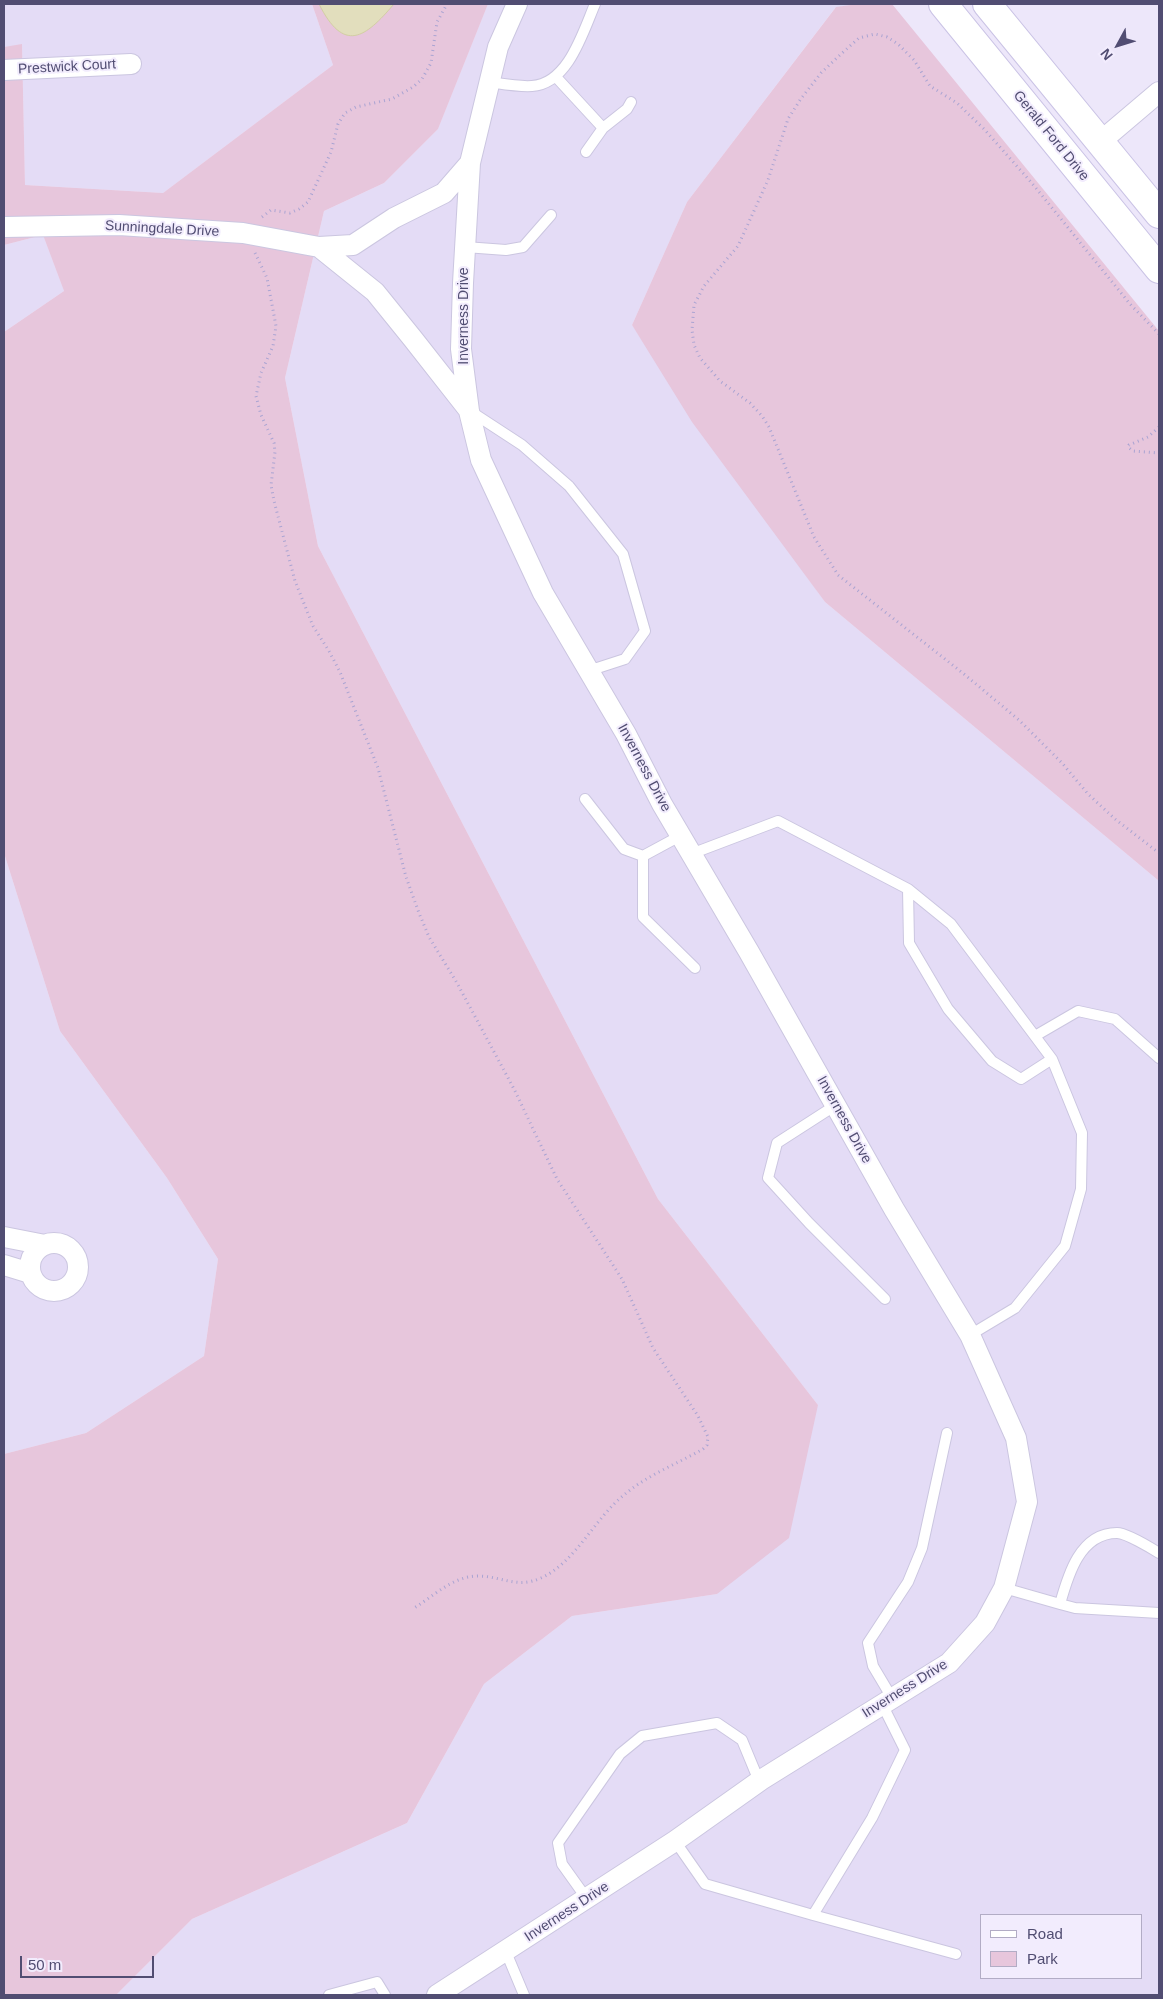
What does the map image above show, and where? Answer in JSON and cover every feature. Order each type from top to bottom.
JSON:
[{"type":"main road","name":"Gerald Ford Drive","points":[[943,4],[1159,269]]},
{"type":"main road","points":[[987,4],[1159,214]]},
{"type":"street","name":"Inverness Drive","points":[[437,1995],[675,1841],[759,1781],[949,1663],[985,1623],[1004,1588],[1027,1502],[1016,1438],[970,1335],[894,1209],[749,952],[680,836],[626,734],[543,593],[481,460],[469,411],[461,350],[470,163],[498,47],[517,4]]},
{"type":"street","name":"Prestwick Court","points":[[4,70],[131,64]]},
{"type":"street","points":[[1100,142],[1159,92]]},
{"type":"street","name":"Sunningdale Drive","points":[[4,227],[119,225],[243,233],[319,247],[353,244],[394,218],[444,192],[470,163]]},
{"type":"street","name":"Sunningdale Drive","points":[[319,247],[375,292],[469,411]]},
{"type":"street","points":[[4,1237],[45,1245],[55,1243],[66,1246],[73,1253],[78,1263],[77,1274],[72,1283],[64,1290],[54,1292],[43,1289],[35,1282],[30,1273],[30,1262],[36,1251],[45,1245]]},
{"type":"street","points":[[4,1265],[30,1273]]},
{"type":"lane","points":[[489,82],[532,86],[548,83],[556,77],[572,54],[596,4]]},
{"type":"lane","points":[[556,77],[602,128]]},
{"type":"lane","points":[[586,152],[602,128],[627,109],[631,102]]},
{"type":"lane","points":[[465,247],[506,250],[523,246],[551,215]]},
{"type":"lane","points":[[469,411],[522,445],[569,486],[623,554],[645,631],[625,659],[588,671]]},
{"type":"lane","points":[[585,799],[624,849],[644,856],[680,836]]},
{"type":"lane","points":[[691,854],[778,822],[908,889],[951,924],[1052,1059],[1082,1133],[1081,1189],[1065,1246],[1015,1308],[970,1335]]},
{"type":"lane","points":[[644,856],[643,916],[695,968]]},
{"type":"lane","points":[[908,889],[909,943],[948,1009],[992,1061],[1021,1079],[1052,1059]]},
{"type":"lane","points":[[1035,1036],[1078,1011],[1115,1019],[1159,1058]]},
{"type":"lane","points":[[836,1105],[777,1144],[768,1178],[809,1223],[885,1299]]},
{"type":"lane","points":[[812,1915],[872,1818],[905,1750],[873,1666],[868,1643],[908,1582],[922,1548],[947,1433]]},
{"type":"lane","points":[[1060,1604],[1065,1585],[1078,1556],[1094,1539],[1118,1533],[1159,1553]]},
{"type":"lane","points":[[1004,1588],[1075,1608],[1159,1613]]},
{"type":"lane","points":[[587,1899],[562,1864],[558,1843],[620,1754],[642,1736],[717,1723],[742,1740],[759,1781]]},
{"type":"lane","points":[[675,1841],[705,1884],[956,1954]]},
{"type":"lane","points":[[506,1952],[524,1995]]},
{"type":"lane","points":[[329,1995],[377,1982],[385,1995]]},
{"type":"path","points":[[414,1608],[460,1579],[478,1576],[518,1584],[540,1579],[566,1560],[624,1494],[703,1449],[707,1445],[708,1437],[687,1397],[653,1348],[622,1279],[568,1198],[547,1161],[514,1089],[457,983],[429,937],[406,878],[378,768],[340,672],[313,626],[295,581],[271,485],[275,452],[274,443],[261,415],[256,396],[261,373],[273,346],[276,326],[267,278],[256,256],[262,218],[267,212],[275,210],[290,213],[308,202],[331,152],[338,124],[345,113],[356,107],[392,99],[413,87],[422,79],[431,63],[437,22],[447,4]]},
{"type":"path","points":[[1159,334],[1130,304],[1031,182],[984,129],[957,103],[930,86],[914,60],[898,44],[887,37],[875,34],[859,38],[834,60],[821,73],[788,119],[768,180],[738,246],[704,286],[694,304],[692,330],[694,345],[700,358],[711,373],[750,403],[769,427],[814,537],[838,575],[964,674],[1019,720],[1088,794],[1115,819],[1159,853]]},
{"type":"path","points":[[1159,427],[1148,436],[1128,447],[1133,451],[1159,453]]},
{"type":"shaded area","points":[[4,4],[312,4],[333,65],[163,193],[25,185],[22,45],[4,47]]},
{"type":"shaded area","points":[[319,4],[394,4],[374,25],[355,36],[346,35],[337,30],[328,20]]},
{"type":"shaded area","points":[[488,4],[858,4],[835,8],[687,202],[632,325],[825,602],[1159,881],[1159,1995],[116,1995],[192,1919],[407,1823],[484,1684],[572,1616],[717,1594],[818,1405],[658,1199],[318,546],[285,378],[324,211],[384,183],[438,129]]},
{"type":"shaded area","points":[[43,235],[64,291],[4,332],[4,245]]},
{"type":"shaded area","points":[[4,853],[60,1031],[167,1178],[218,1259],[204,1356],[86,1433],[4,1454]]},
{"type":"green space","points":[[312,4],[488,4],[438,129],[384,183],[324,211],[285,378],[318,546],[658,1199],[818,1405],[789,1538],[717,1594],[572,1616],[484,1684],[407,1823],[192,1919],[116,1995],[4,1995],[4,1454],[86,1433],[204,1356],[218,1259],[167,1178],[60,1031],[4,853],[4,332],[64,291],[43,235],[4,245],[4,47],[22,44],[25,185],[163,193],[333,65]]},
{"type":"green space","points":[[858,4],[892,4],[1159,331],[1159,881],[825,602],[692,422],[632,325],[687,202],[836,7]]}]
